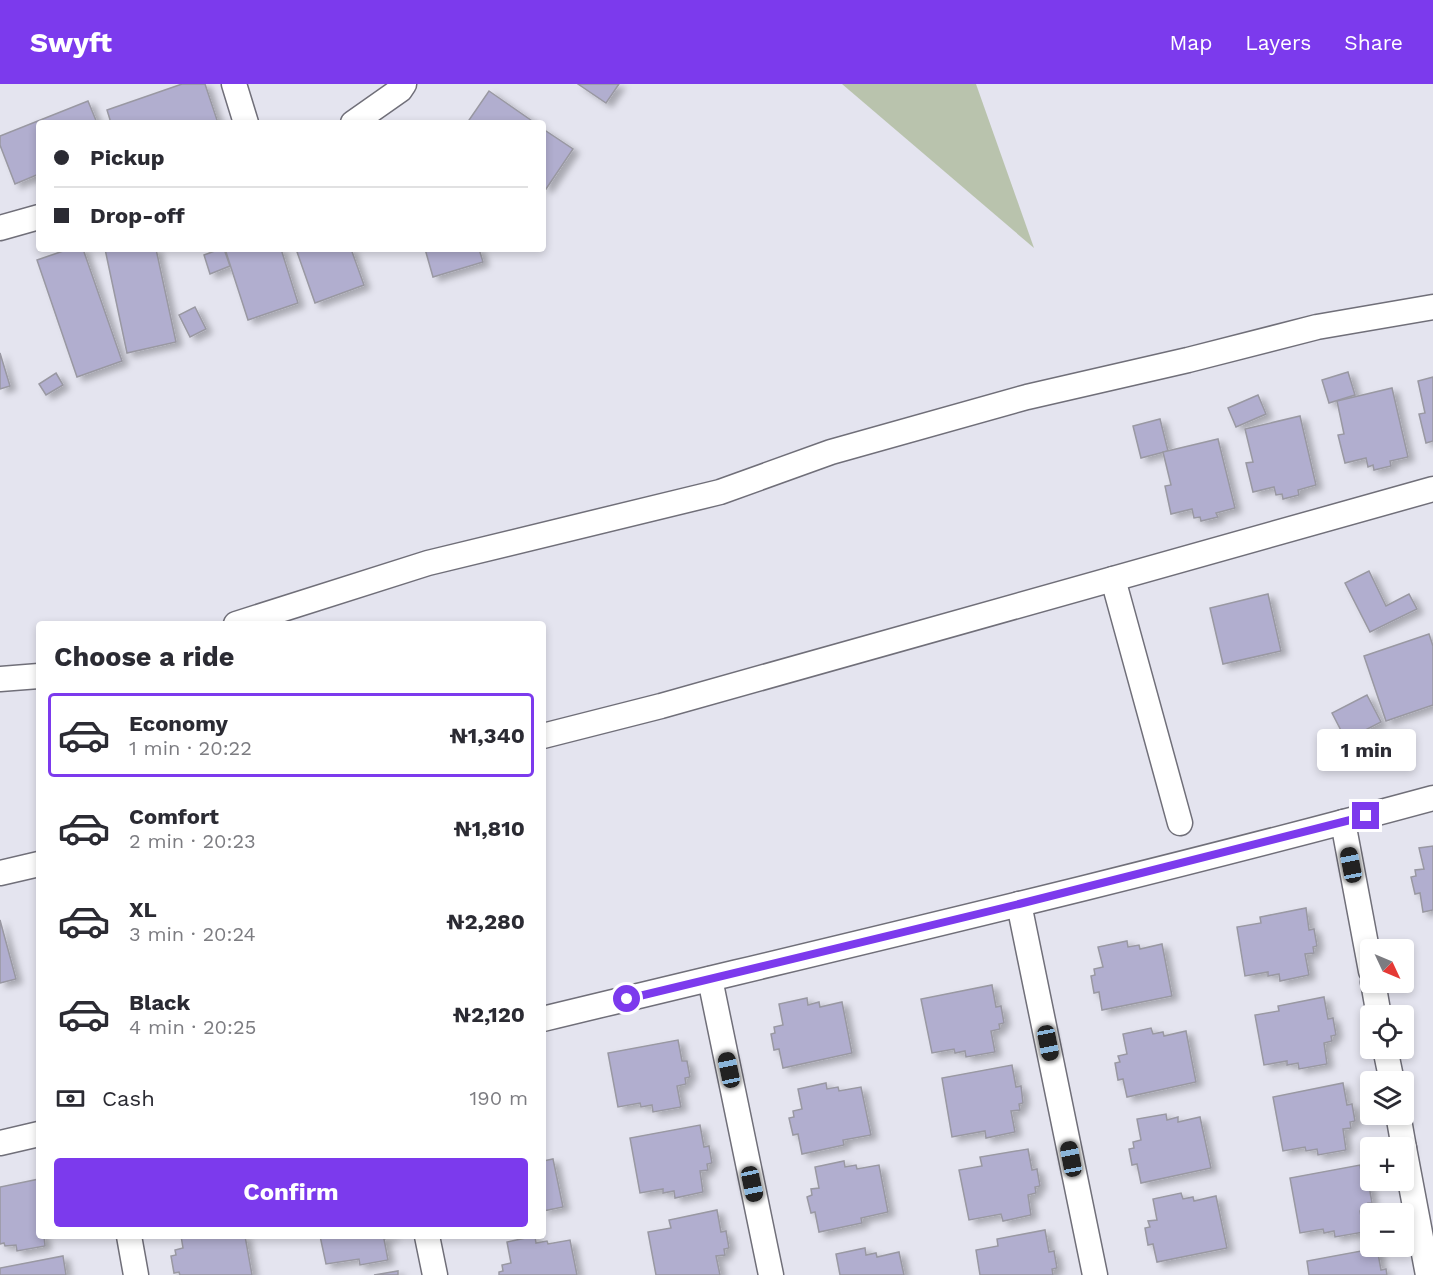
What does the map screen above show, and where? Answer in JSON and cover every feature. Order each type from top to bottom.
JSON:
[{"type":"street","points":[[234,84],[245,120]]},
{"type":"street","points":[[357,120],[400,90],[404,84]]},
{"type":"street","points":[[0,228],[36,218]]},
{"type":"street","points":[[245,621],[428,563],[720,492],[831,452],[1027,397],[1188,360],[1317,327],[1433,307]]},
{"type":"street","points":[[546,735],[661,706],[1433,489]]},
{"type":"street","points":[[1113,579],[1180,823]]},
{"type":"street","points":[[0,679],[36,676]]},
{"type":"street","points":[[546,1018],[1019,904],[1433,798]]},
{"type":"street","points":[[1343,822],[1365,939]]},
{"type":"street","points":[[0,873],[36,865]]},
{"type":"street","points":[[1019,904],[1095,1275]]},
{"type":"street","points":[[710,979],[771,1275]]},
{"type":"street","points":[[0,1143],[36,1135]]},
{"type":"street","points":[[1412,1191],[1428,1275]]},
{"type":"street","points":[[130,1239],[136,1275]]},
{"type":"street","points":[[429,1239],[435,1275]]},
{"type":"green space","points":[[842,84],[976,84],[1034,248]]},
{"type":"building","points":[[182,84],[205,84],[217,120],[110,120],[107,110]]},
{"type":"building","points":[[578,84],[619,84],[606,103]]},
{"type":"building","points":[[489,91],[531,120],[469,120]]},
{"type":"building","points":[[88,101],[96,120],[40,120]]},
{"type":"building","points":[[36,122],[36,175],[15,184],[0,145],[0,136]]},
{"type":"building","points":[[546,131],[573,149],[546,189]]},
{"type":"building","points":[[60,252],[84,252],[122,361],[77,377],[37,260]]},
{"type":"building","points":[[106,252],[157,252],[176,342],[127,353]]},
{"type":"building","points":[[212,252],[225,252],[230,266],[210,274],[204,255]]},
{"type":"building","points":[[226,252],[282,252],[298,303],[248,320]]},
{"type":"building","points":[[297,252],[352,252],[364,285],[315,303]]},
{"type":"building","points":[[426,252],[480,252],[483,262],[433,277]]},
{"type":"building","points":[[195,307],[206,329],[190,337],[179,315]]},
{"type":"building","points":[[0,353],[10,386],[0,389]]},
{"type":"building","points":[[1348,372],[1355,395],[1329,403],[1322,380]]},
{"type":"building","points":[[56,373],[63,385],[46,395],[39,384]]},
{"type":"building","points":[[1433,377],[1433,441],[1426,443],[1419,414],[1425,413],[1418,381]]},
{"type":"building","points":[[1392,388],[1408,457],[1390,461],[1391,466],[1374,470],[1373,465],[1368,467],[1366,458],[1345,463],[1338,435],[1344,434],[1337,401]]},
{"type":"building","points":[[1258,395],[1266,414],[1236,427],[1228,408]]},
{"type":"building","points":[[1300,416],[1316,485],[1298,490],[1299,495],[1283,499],[1282,494],[1276,495],[1274,487],[1253,492],[1246,463],[1253,462],[1245,429]]},
{"type":"building","points":[[1160,419],[1168,451],[1141,458],[1133,426]]},
{"type":"building","points":[[1218,439],[1235,508],[1216,513],[1218,517],[1201,521],[1200,517],[1194,518],[1192,509],[1171,514],[1165,486],[1171,485],[1163,452]]},
{"type":"building","points":[[1369,571],[1386,606],[1409,594],[1417,609],[1370,632],[1345,583]]},
{"type":"building","points":[[1268,594],[1281,651],[1223,664],[1210,608]]},
{"type":"building","points":[[1429,634],[1433,646],[1433,705],[1386,721],[1364,656]]},
{"type":"building","points":[[1367,695],[1381,722],[1346,740],[1332,713]]},
{"type":"building","points":[[1433,846],[1433,910],[1423,912],[1420,893],[1415,894],[1411,877],[1416,876],[1415,870],[1424,869],[1419,848]]},
{"type":"building","points":[[1306,908],[1309,930],[1314,929],[1317,946],[1313,947],[1314,953],[1305,954],[1309,975],[1280,981],[1279,974],[1268,976],[1268,972],[1245,976],[1237,927],[1261,923],[1260,917]]},
{"type":"building","points":[[0,920],[16,979],[0,983]]},
{"type":"building","points":[[1127,941],[1128,947],[1139,945],[1140,949],[1162,944],[1172,996],[1102,1010],[1099,992],[1094,993],[1091,976],[1095,975],[1094,969],[1103,967],[1098,947]]},
{"type":"building","points":[[992,985],[996,1007],[1001,1006],[1004,1023],[999,1024],[1000,1029],[991,1031],[995,1052],[966,1057],[965,1051],[955,1053],[954,1049],[932,1053],[921,999]]},
{"type":"building","points":[[1324,997],[1328,1019],[1333,1018],[1336,1035],[1331,1036],[1332,1041],[1324,1043],[1327,1064],[1299,1069],[1298,1063],[1287,1065],[1287,1061],[1264,1065],[1255,1015],[1279,1011],[1278,1006]]},
{"type":"building","points":[[807,998],[808,1005],[819,1002],[820,1007],[842,1002],[852,1053],[783,1068],[779,1049],[774,1050],[771,1034],[775,1033],[774,1027],[783,1025],[779,1004]]},
{"type":"building","points":[[1151,1028],[1153,1034],[1163,1032],[1164,1036],[1186,1031],[1196,1082],[1127,1097],[1123,1079],[1118,1080],[1115,1063],[1120,1062],[1118,1056],[1127,1054],[1123,1034]]},
{"type":"building","points":[[678,1040],[682,1061],[687,1061],[690,1077],[685,1078],[686,1084],[677,1086],[681,1107],[653,1112],[652,1105],[641,1107],[640,1103],[618,1107],[608,1053]]},
{"type":"building","points":[[1012,1065],[1016,1087],[1021,1086],[1023,1103],[1019,1104],[1020,1110],[1011,1111],[1015,1132],[986,1138],[985,1131],[952,1137],[942,1078]]},
{"type":"building","points":[[826,1083],[827,1089],[838,1087],[839,1091],[861,1087],[871,1135],[843,1140],[844,1145],[802,1154],[798,1134],[793,1135],[789,1118],[794,1117],[793,1111],[802,1109],[798,1089]]},
{"type":"building","points":[[1343,1083],[1347,1105],[1352,1104],[1355,1121],[1350,1122],[1351,1128],[1343,1129],[1346,1150],[1318,1155],[1317,1149],[1306,1151],[1305,1147],[1283,1151],[1273,1097]]},
{"type":"building","points":[[1166,1114],[1167,1120],[1178,1117],[1178,1122],[1200,1117],[1211,1168],[1141,1183],[1137,1164],[1132,1165],[1129,1149],[1134,1148],[1133,1142],[1141,1140],[1137,1119]]},
{"type":"building","points":[[700,1125],[704,1147],[709,1146],[712,1163],[707,1164],[708,1170],[700,1171],[703,1192],[675,1198],[674,1191],[663,1193],[663,1189],[640,1193],[630,1138]]},
{"type":"building","points":[[1028,1149],[1032,1170],[1037,1169],[1040,1186],[1035,1187],[1036,1193],[1028,1195],[1031,1215],[1003,1221],[1001,1214],[969,1220],[959,1170],[982,1166],[980,1157]]},
{"type":"building","points":[[553,1159],[563,1207],[546,1210],[546,1160]]},
{"type":"building","points":[[844,1161],[845,1167],[856,1165],[857,1169],[879,1165],[888,1212],[861,1218],[862,1223],[819,1232],[815,1212],[811,1213],[807,1197],[812,1195],[811,1189],[819,1188],[815,1167]]},
{"type":"building","points":[[1360,1165],[1360,1191],[1370,1191],[1372,1203],[1360,1203],[1360,1233],[1335,1237],[1334,1231],[1324,1233],[1323,1229],[1300,1233],[1290,1178]]},
{"type":"building","points":[[36,1180],[36,1239],[44,1239],[45,1246],[17,1251],[16,1245],[0,1244],[0,1187]]},
{"type":"building","points":[[1181,1193],[1183,1199],[1193,1197],[1194,1201],[1216,1196],[1227,1248],[1157,1262],[1153,1244],[1148,1245],[1145,1228],[1150,1227],[1148,1221],[1157,1220],[1153,1199]]},
{"type":"building","points":[[717,1210],[721,1232],[726,1231],[729,1248],[724,1249],[725,1255],[716,1256],[720,1275],[656,1275],[648,1232],[671,1228],[669,1220]]},
{"type":"building","points":[[1045,1230],[1049,1252],[1054,1251],[1057,1268],[1052,1269],[1053,1275],[980,1275],[976,1250],[998,1246],[997,1239]]},
{"type":"building","points":[[182,1239],[246,1239],[252,1275],[180,1275],[179,1272],[174,1273],[171,1256],[176,1255],[175,1250],[183,1248]]},
{"type":"building","points":[[321,1239],[384,1239],[388,1260],[360,1265],[359,1259],[326,1264]]},
{"type":"building","points":[[535,1239],[536,1243],[547,1241],[548,1244],[570,1240],[577,1275],[499,1275],[499,1272],[503,1271],[502,1265],[511,1263],[507,1242]]},
{"type":"building","points":[[865,1248],[866,1255],[876,1253],[877,1257],[899,1252],[904,1275],[840,1275],[836,1254]]},
{"type":"building","points":[[1360,1251],[1360,1257],[1379,1257],[1381,1270],[1386,1269],[1387,1275],[1309,1275],[1307,1261]]},
{"type":"building","points":[[63,1256],[66,1275],[0,1275],[0,1268]]},
{"type":"building","points":[[398,1271],[398,1275],[374,1275]]},
{"type":"route","points":[[627,999],[1019,904],[1366,816]]}]
